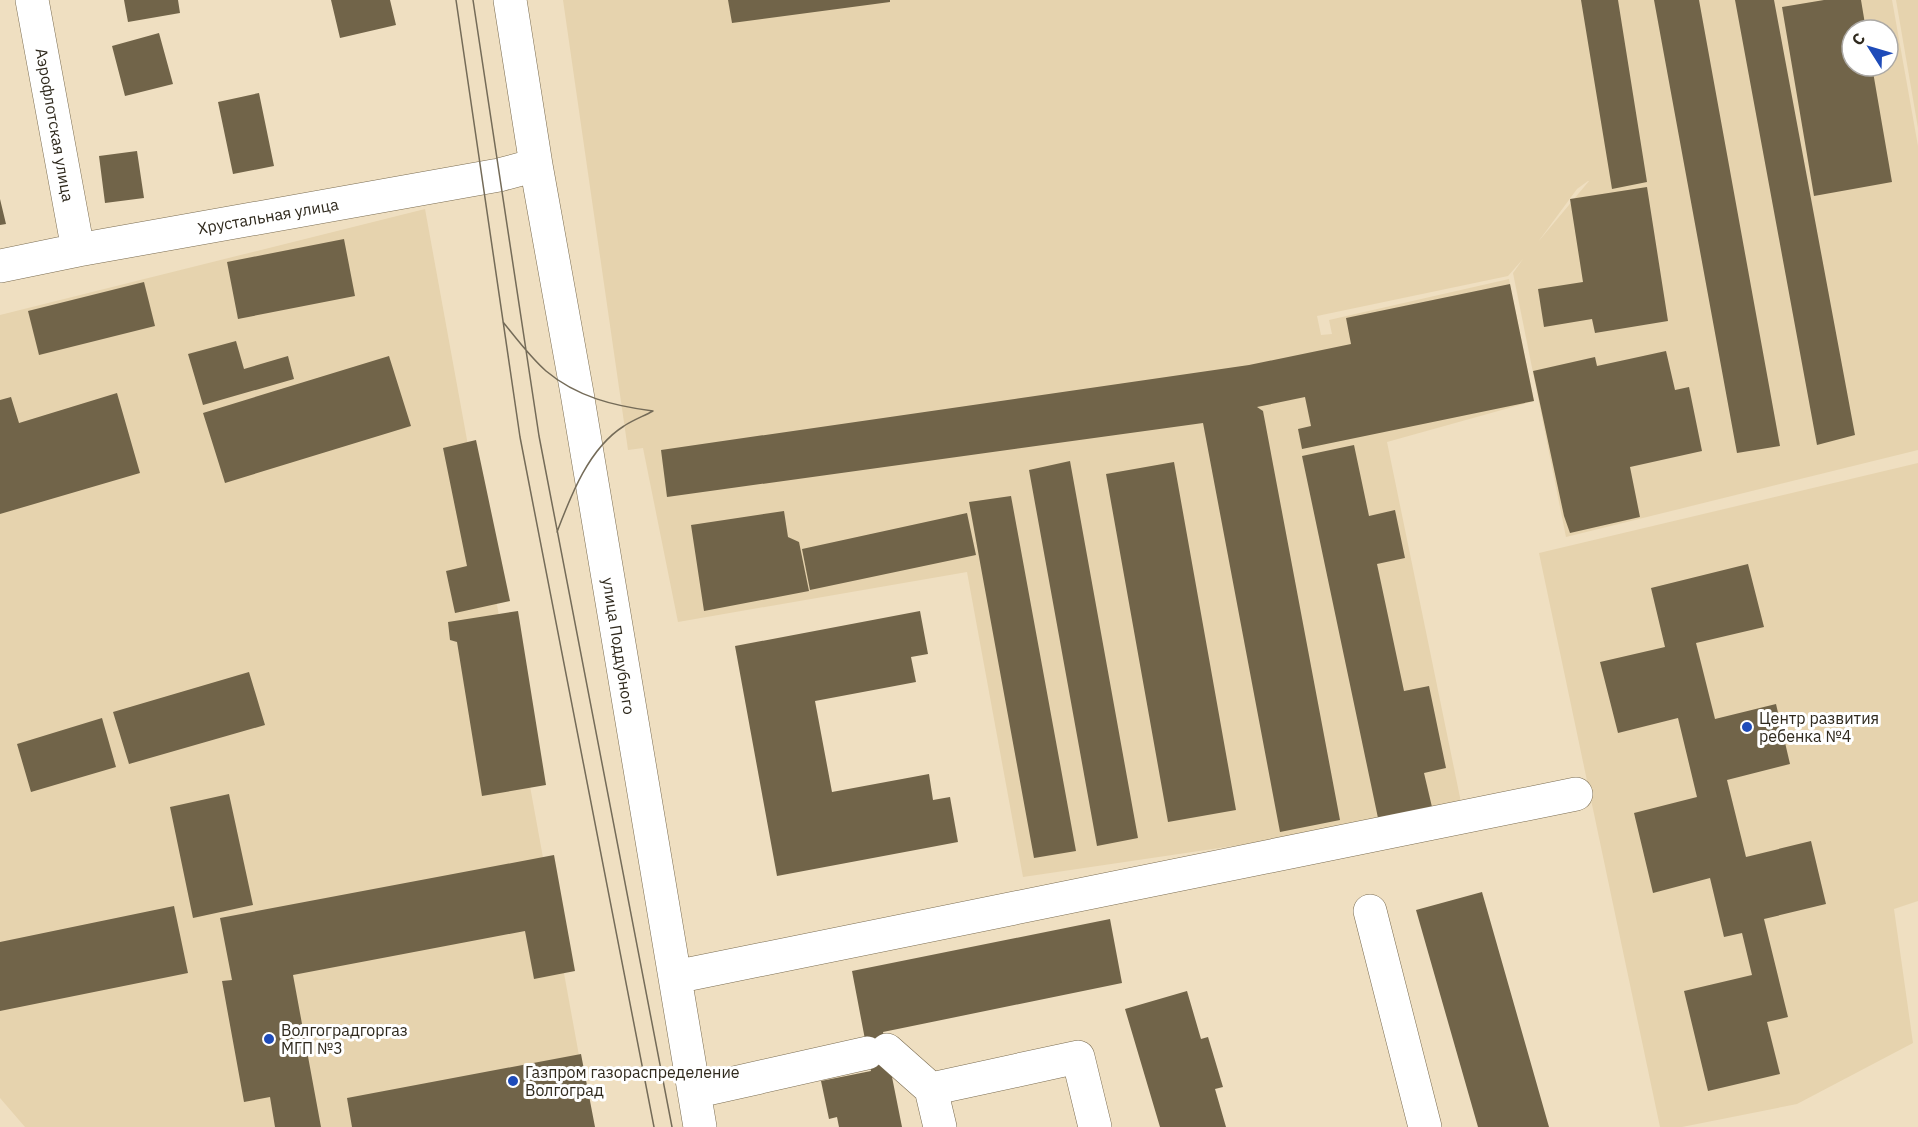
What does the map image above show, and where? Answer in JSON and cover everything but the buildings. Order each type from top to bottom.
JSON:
[{"type":"street","name":"Аэрофлотская улица","points":[[32,0],[78,250]]},
{"type":"street","name":"улица Поддубного","points":[[510,0],[700,1127]]},
{"type":"street","name":"Хрустальная улица","points":[[0,266],[500,175],[536,165]]},
{"type":"street","points":[[675,977],[1576,794]]},
{"type":"street","points":[[1370,911],[1425,1127]]},
{"type":"street","points":[[694,1092],[877,1052],[931,1089],[940,1127]]},
{"type":"street","points":[[931,1089],[1078,1057],[1095,1127]]},
{"type":"shaded area","points":[[563,0],[1892,0],[1895,18],[1840,18],[1840,78],[1900,78],[1900,45],[1918,146],[1918,450],[1566,537],[1513,273],[1523,259],[1508,276],[1317,316],[1321,335],[1332,334],[1329,320],[1509,279],[1534,401],[1387,442],[1463,812],[1023,877],[967,572],[678,622],[643,448],[628,450]],"holes":[[[1589,181],[1538,242],[1577,189]]]},
{"type":"shaded area","points":[[1896,0],[1918,0],[1918,128],[1900,18]]},
{"type":"shaded area","points":[[425,209],[592,1127],[25,1127],[0,1098],[0,315]]},
{"type":"shaded area","name":"Центр развития ребенка №4","points":[[1918,463],[1918,901],[1894,909],[1913,1043],[1797,1104],[1682,1127],[1660,1127],[1539,553]]},
{"type":"tram line","points":[[456,0],[520,437],[654,1127]]},
{"type":"tram line","points":[[473,0],[539,436],[672,1127]]},
{"type":"tram line","points":[[503,322],[540,366],[570,388],[610,403],[653,411]]},
{"type":"tram line","points":[[557,532],[568,503],[591,459],[612,435],[653,411]]},
{"type":"place","name":"Центр развития ребенка №4","points":[[1747,727]]},
{"type":"place","name":"Волгоградгоргаз МГП №3","points":[[269,1039]]},
{"type":"place","name":"Газпром газораспределение Волгоград","points":[[513,1081]]}]
